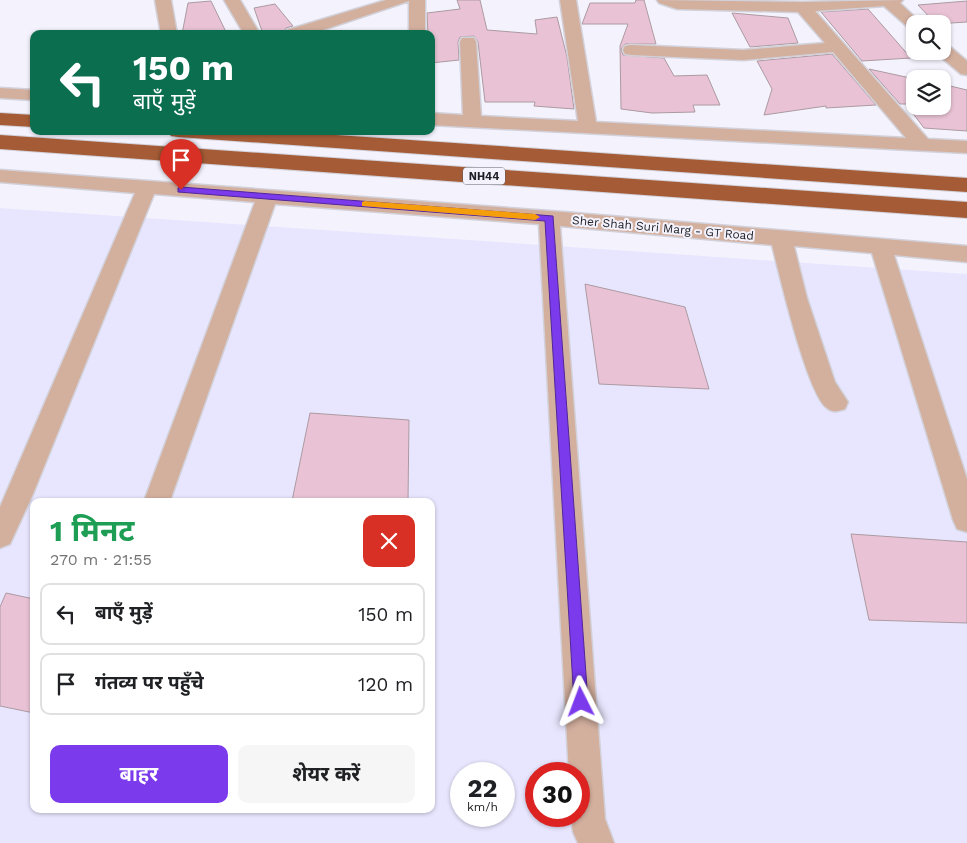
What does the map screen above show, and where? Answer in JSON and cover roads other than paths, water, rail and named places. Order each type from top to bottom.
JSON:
[{"type":"highway","points":[[0,119],[30,121]]},
{"type":"highway","name":"NH44","points":[[235,135],[967,186]]},
{"type":"highway","name":"NH44","points":[[0,142],[967,210]]},
{"type":"street","points":[[163,0],[168,30]]},
{"type":"street","points":[[232,0],[250,30]]},
{"type":"street","points":[[304,30],[372,4],[402,0]]},
{"type":"street","points":[[417,0],[417,30]]},
{"type":"street","points":[[568,0],[588,128]]},
{"type":"street","points":[[665,0],[677,4],[803,7],[890,0],[906,15]]},
{"type":"street","points":[[803,7],[922,144]]},
{"type":"street","points":[[468,42],[472,121]]},
{"type":"street","points":[[631,50],[743,54],[837,46]]},
{"type":"street","points":[[951,56],[967,70]]},
{"type":"street","points":[[0,93],[30,95]]},
{"type":"street","points":[[435,119],[967,147]]},
{"type":"street","name":"Sher Shah Suri Marg - GT Road","points":[[0,176],[550,218],[967,254]]},
{"type":"street","points":[[0,535],[28,476],[147,188]]},
{"type":"street","points":[[158,498],[267,197]]},
{"type":"street","points":[[550,218],[592,839]]},
{"type":"street","points":[[781,238],[796,298],[822,382],[829,395],[836,402]]},
{"type":"street","points":[[880,246],[967,520]]}]
